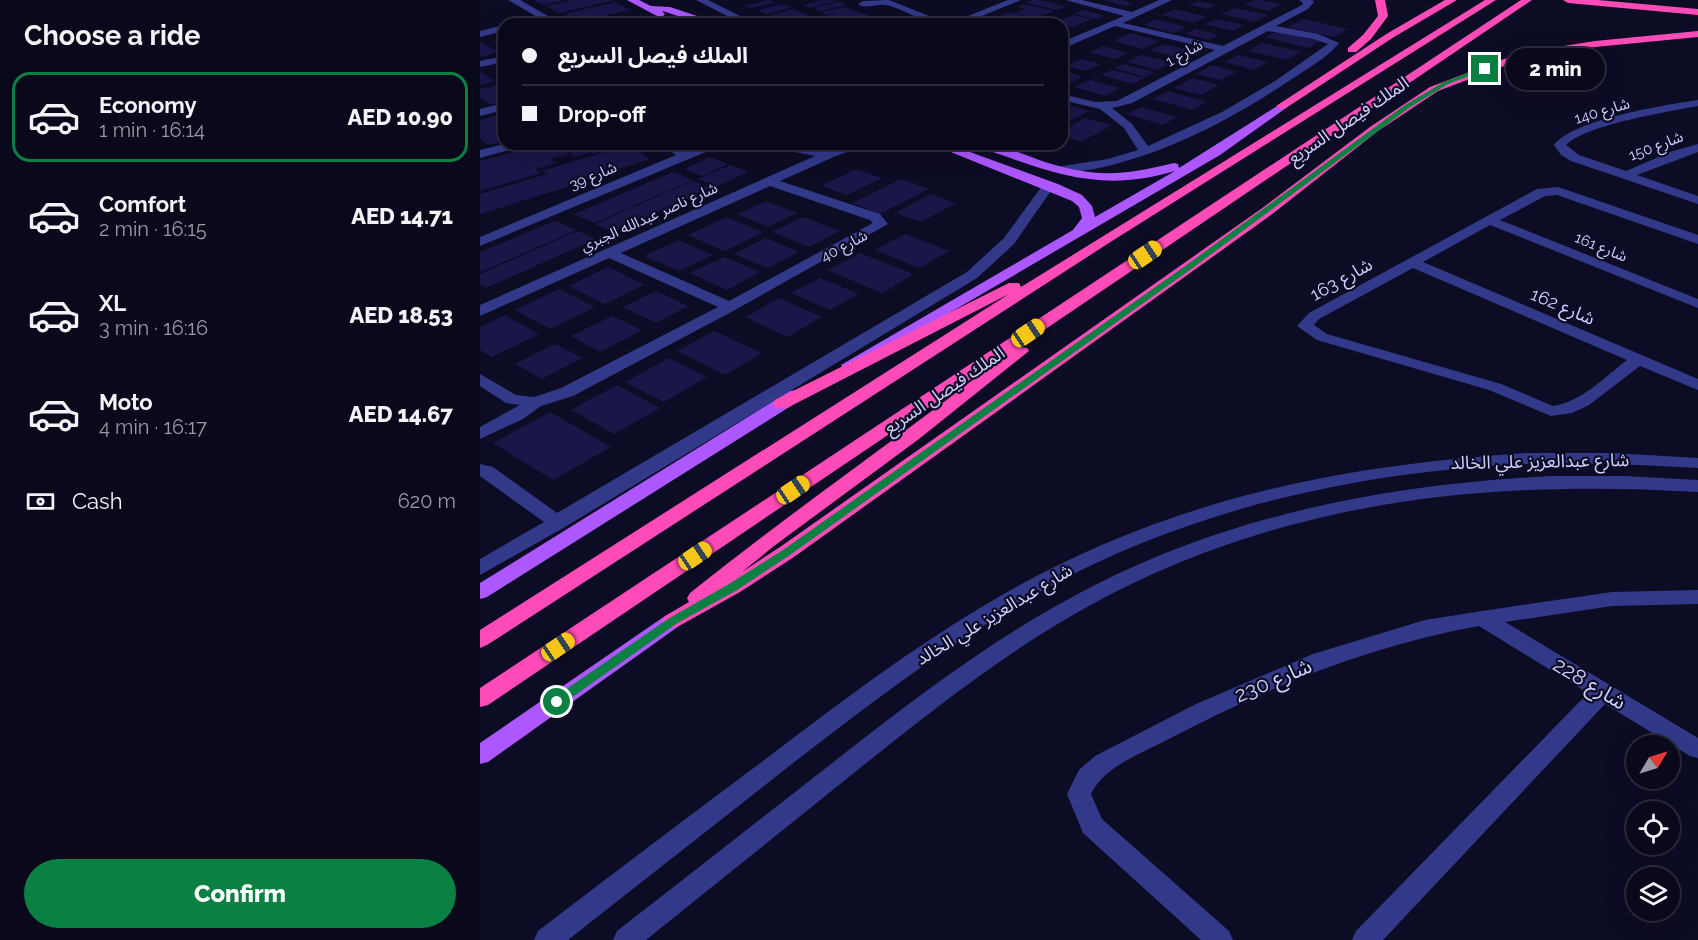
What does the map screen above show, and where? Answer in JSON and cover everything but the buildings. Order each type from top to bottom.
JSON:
[{"type":"highway","points":[[1282,106],[1367,37],[1383,16],[1380,0]]},
{"type":"highway","points":[[1282,106],[1391,35],[1452,0]]},
{"type":"highway","name":"الملك فيصل السريع","points":[[480,699],[1527,0]]},
{"type":"highway","points":[[1568,0],[1698,12]]},
{"type":"highway","name":"الملك فيصل السريع","points":[[480,640],[1107,238],[1488,2]]},
{"type":"highway","points":[[672,621],[733,587],[787,552],[1191,265],[1365,136],[1428,93],[1463,76],[1508,61],[1595,44],[1698,34]]},
{"type":"highway","points":[[1595,44],[1698,38]]},
{"type":"highway","points":[[781,404],[1107,238]]},
{"type":"highway","points":[[672,621],[767,541],[913,435],[1053,327],[1087,294]]},
{"type":"main road","points":[[636,2],[663,0],[701,18]]},
{"type":"main road","points":[[636,2],[668,18]]},
{"type":"main road","points":[[650,9],[667,8],[689,18]]},
{"type":"main road","points":[[480,591],[781,404],[1216,152],[1282,106]]},
{"type":"main road","points":[[953,150],[1049,185],[1077,198],[1085,206],[1089,219],[1078,231]]},
{"type":"main road","points":[[976,159],[993,157],[999,153],[996,150]]},
{"type":"main road","points":[[1003,150],[1060,170],[1100,178],[1141,178],[1216,152]]},
{"type":"main road","points":[[480,755],[672,621]]},
{"type":"street","points":[[513,0],[545,18]]},
{"type":"street","points":[[701,0],[738,18]]},
{"type":"street","points":[[969,18],[1016,0]]},
{"type":"street","points":[[1071,0],[1133,15]]},
{"type":"street","points":[[1068,43],[1167,0]]},
{"type":"street","name":"شارع 1","points":[[1104,107],[1128,101],[1222,49],[1305,7],[1309,0]]},
{"type":"street","points":[[858,2],[892,16]]},
{"type":"street","points":[[858,2],[886,2],[926,18]]},
{"type":"street","points":[[1113,24],[1222,49]]},
{"type":"street","points":[[1060,170],[1113,161],[1199,131],[1261,95],[1329,49],[1334,43],[1315,36],[1264,27]]},
{"type":"street","points":[[480,34],[498,30]]},
{"type":"street","points":[[480,64],[498,60]]},
{"type":"street","points":[[1068,98],[1104,107],[1128,126],[1144,151]]},
{"type":"street","name":"شارع 140","points":[[1698,103],[1609,123],[1571,136],[1561,142],[1562,148],[1575,158],[1698,200]]},
{"type":"street","points":[[480,113],[498,108]]},
{"type":"street","name":"شارع 150","points":[[1627,175],[1674,155],[1698,148]]},
{"type":"street","points":[[480,154],[498,149]]},
{"type":"street","points":[[677,150],[686,155]]},
{"type":"street","name":"شارع 39","points":[[480,242],[698,150]]},
{"type":"street","name":"شارع ناصر عبدالله الجبري","points":[[480,311],[768,181],[831,150]]},
{"type":"street","points":[[1674,155],[1698,162]]},
{"type":"street","name":"شارع 40","points":[[535,402],[567,392],[874,230],[881,224],[875,217],[768,181]]},
{"type":"street","points":[[484,561],[558,523],[972,275],[1009,241],[1049,185]]},
{"type":"street","name":"شارع 163","points":[[1639,360],[1583,401],[1566,409],[1551,411],[1495,387],[1322,338],[1305,326],[1314,315],[1542,192],[1558,191],[1698,240]]},
{"type":"street","name":"شارع 161","points":[[1491,221],[1698,304]]},
{"type":"street","points":[[609,253],[730,307]]},
{"type":"street","name":"شارع 162","points":[[1413,262],[1698,385]]},
{"type":"street","points":[[480,380],[512,399],[535,402]]},
{"type":"street","points":[[480,434],[517,415],[535,402]]},
{"type":"street","name":"شارع عبدالعزيز علي الخالد","points":[[547,940],[853,704],[910,663],[1033,587],[1138,537],[1250,500],[1334,480],[1426,465],[1568,457],[1698,463]]},
{"type":"street","points":[[480,470],[487,471],[558,523]]},
{"type":"street","name":"شارع عبدالعزيز علي الخالد","points":[[626,940],[939,692],[984,661],[1078,603],[1163,561],[1226,537],[1281,520],[1351,503],[1431,490],[1556,481],[1698,486]]},
{"type":"street","name":"شارع 230","points":[[1220,940],[1092,826],[1078,794],[1087,777],[1103,763],[1204,710],[1321,660],[1425,627],[1612,599],[1698,597]]},
{"type":"street","name":"شارع 228","points":[[1482,618],[1698,749]]},
{"type":"street","points":[[1365,940],[1603,692]]},
{"type":"route","points":[[557,702],[672,621],[733,587],[787,552],[1266,212],[1407,106],[1446,83],[1485,69]]}]
